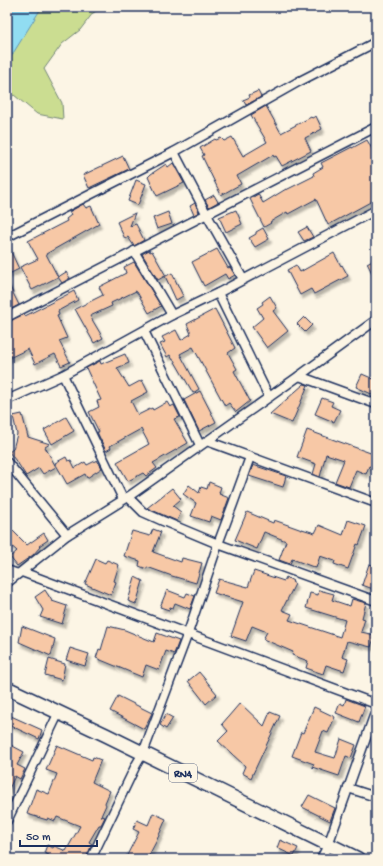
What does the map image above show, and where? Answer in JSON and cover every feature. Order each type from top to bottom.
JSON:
[{"type":"highway","name":"RN4","points":[[7,688],[358,859]]},
{"type":"street","points":[[7,237],[174,152],[298,82],[376,42]]},
{"type":"street","points":[[7,317],[376,127]]},
{"type":"street","points":[[174,152],[243,279]]},
{"type":"street","points":[[7,400],[63,375],[172,315],[218,293],[376,210]]},
{"type":"street","points":[[134,251],[172,315]]},
{"type":"street","points":[[218,293],[269,397]]},
{"type":"street","points":[[7,582],[67,535],[126,498],[376,320]]},
{"type":"street","points":[[144,331],[204,443],[250,457],[376,503]]},
{"type":"street","points":[[63,375],[126,498],[143,512],[218,544],[376,601]]},
{"type":"street","points":[[299,376],[376,404]]},
{"type":"street","points":[[92,859],[143,753],[188,633],[218,544],[250,457]]},
{"type":"street","points":[[7,462],[67,535]]},
{"type":"street","points":[[7,570],[20,573],[188,633],[376,704]]},
{"type":"street","points":[[321,859],[328,845],[376,710]]},
{"type":"street","points":[[7,820],[59,712]]},
{"type":"street","points":[[348,788],[376,797]]},
{"type":"green space","points":[[44,7],[103,7],[93,13],[80,30],[62,44],[44,69],[62,103],[63,119],[37,114],[14,95],[7,100],[7,58],[33,11]]},
{"type":"water","points":[[7,7],[46,7],[40,10],[7,63]]},
{"type":"building","points":[[258,91],[261,97],[246,105],[243,100],[250,97],[249,95]]},
{"type":"building","points":[[266,106],[281,133],[311,117],[316,116],[322,129],[305,138],[311,151],[282,166],[276,156],[274,157],[273,155],[237,176],[241,184],[221,195],[202,156],[204,155],[200,148],[215,139],[221,138],[224,141],[232,137],[243,156],[267,142],[251,115]]},
{"type":"building","points":[[367,140],[376,156],[376,199],[328,225],[316,199],[288,214],[287,212],[264,227],[250,199],[258,194],[263,203],[286,189],[314,176],[313,173],[323,167],[321,163]]},
{"type":"building","points":[[123,156],[129,169],[89,188],[83,175]]},
{"type":"building","points":[[173,163],[184,183],[157,196],[148,177],[166,164],[168,167]]},
{"type":"building","points":[[136,180],[146,184],[138,205],[128,201]]},
{"type":"building","points":[[214,195],[218,202],[209,207],[205,200]]},
{"type":"building","points":[[195,203],[199,212],[194,215],[190,206]]},
{"type":"building","points":[[83,204],[86,208],[91,206],[99,224],[46,254],[58,277],[32,290],[20,267],[38,259],[28,241],[67,221],[66,219],[71,215],[69,212]]},
{"type":"building","points":[[236,210],[242,224],[226,232],[219,217]]},
{"type":"building","points":[[168,212],[172,224],[157,229],[153,218]]},
{"type":"building","points":[[135,213],[130,226],[136,224],[144,240],[134,246],[128,237],[125,239],[117,222]]},
{"type":"building","points":[[307,227],[313,237],[304,241],[298,232]]},
{"type":"building","points":[[263,228],[269,239],[255,247],[249,238]]},
{"type":"building","points":[[7,243],[19,269],[7,275]]},
{"type":"building","points":[[217,249],[228,268],[230,267],[235,275],[228,279],[225,274],[204,286],[192,262]]},
{"type":"building","points":[[149,250],[150,252],[152,251],[166,276],[172,273],[183,296],[176,300],[165,276],[158,280],[142,254]]},
{"type":"building","points":[[334,253],[348,276],[314,294],[311,289],[300,295],[287,270],[296,265],[300,272]]},
{"type":"building","points":[[376,258],[376,281],[367,263]]},
{"type":"building","points":[[134,262],[161,306],[149,313],[136,291],[111,303],[112,306],[90,316],[103,338],[94,343],[75,309],[103,295],[99,287],[126,273],[124,267]]},
{"type":"building","points":[[66,272],[70,278],[62,283],[58,277]]},
{"type":"building","points":[[7,281],[19,305],[7,311]]},
{"type":"building","points":[[74,291],[78,300],[58,311],[59,315],[57,316],[67,338],[59,341],[70,362],[61,366],[55,354],[35,364],[28,349],[7,359],[7,322],[24,314],[25,316]]},
{"type":"building","points":[[270,296],[277,308],[273,311],[288,331],[267,348],[252,327],[263,318],[257,308]]},
{"type":"building","points":[[215,309],[235,348],[228,353],[237,369],[234,371],[250,401],[236,412],[229,403],[225,406],[193,347],[180,354],[199,389],[193,393],[174,360],[170,355],[167,357],[160,344],[165,342],[162,337],[176,330],[181,340],[191,334],[187,324]]},
{"type":"building","points":[[304,317],[312,325],[305,332],[297,324]]},
{"type":"building","points":[[125,354],[129,363],[117,368],[129,387],[142,380],[148,392],[131,401],[138,415],[152,408],[153,410],[167,402],[170,407],[174,405],[180,417],[174,419],[188,443],[153,463],[157,468],[146,476],[143,473],[128,481],[117,462],[149,444],[141,429],[110,446],[111,448],[106,451],[89,412],[99,407],[97,401],[101,400],[86,368],[100,361],[101,364]]},
{"type":"building","points":[[362,374],[376,380],[376,396],[356,387]]},
{"type":"building","points":[[304,384],[308,385],[292,423],[270,414]]},
{"type":"building","points":[[200,391],[216,422],[199,431],[184,400]]},
{"type":"building","points":[[322,398],[333,402],[331,406],[340,410],[334,422],[315,414]]},
{"type":"building","points":[[22,414],[28,437],[50,444],[45,447],[56,467],[43,474],[39,468],[26,476],[9,452],[13,449],[17,434],[13,416]]},
{"type":"building","points":[[66,417],[74,431],[52,444],[44,430]]},
{"type":"building","points":[[307,430],[376,455],[376,468],[369,466],[366,474],[356,470],[349,487],[335,482],[344,460],[326,454],[320,477],[313,474],[316,464],[297,457]]},
{"type":"building","points":[[66,457],[68,461],[71,460],[75,468],[85,462],[87,465],[97,460],[102,468],[87,478],[85,474],[67,484],[55,463]]},
{"type":"building","points":[[253,465],[286,476],[283,487],[249,476]]},
{"type":"building","points":[[209,482],[221,487],[219,494],[229,498],[221,520],[211,516],[209,522],[191,516],[196,503],[183,494],[189,485],[199,493],[201,487],[207,489]]},
{"type":"building","points":[[172,488],[181,499],[173,506],[181,512],[177,521],[147,508]]},
{"type":"building","points":[[247,512],[273,523],[274,520],[315,533],[319,525],[343,535],[348,520],[366,526],[359,545],[357,544],[348,569],[334,564],[335,561],[320,556],[316,568],[292,559],[290,564],[279,560],[286,541],[264,532],[257,549],[235,540]]},
{"type":"building","points":[[7,525],[27,545],[44,533],[48,540],[39,546],[40,547],[33,555],[17,566],[10,557],[17,551],[7,542]]},
{"type":"building","points":[[153,529],[161,532],[153,552],[181,562],[182,558],[202,563],[196,583],[147,567],[147,569],[139,566],[140,561],[124,556],[132,531],[150,536]]},
{"type":"building","points":[[96,559],[105,563],[107,560],[119,565],[114,581],[116,582],[111,595],[85,584]]},
{"type":"building","points":[[369,564],[376,566],[376,590],[362,585]]},
{"type":"building","points":[[254,571],[284,581],[286,577],[293,581],[292,582],[295,584],[282,610],[292,614],[289,620],[340,637],[345,620],[306,608],[310,593],[318,595],[319,590],[334,594],[332,600],[350,606],[352,599],[366,603],[362,618],[365,619],[361,632],[375,635],[371,647],[347,641],[342,657],[348,659],[344,671],[326,665],[323,674],[306,668],[308,661],[292,655],[293,652],[263,639],[267,632],[252,626],[246,641],[231,636],[243,602],[214,593],[219,579],[248,587]]},
{"type":"building","points":[[135,577],[143,581],[136,604],[128,601]]},
{"type":"building","points":[[45,590],[52,601],[67,606],[62,624],[40,617],[43,610],[35,597]]},
{"type":"building","points":[[167,590],[185,597],[187,593],[195,596],[190,609],[175,603],[173,608],[170,607],[169,610],[160,607]]},
{"type":"building","points":[[22,626],[55,639],[51,656],[19,642]]},
{"type":"building","points":[[108,626],[125,630],[154,642],[157,633],[179,641],[174,654],[166,651],[159,670],[146,665],[142,677],[96,658],[99,649],[101,650]]},
{"type":"building","points":[[70,648],[89,654],[85,666],[66,660]]},
{"type":"building","points":[[49,659],[65,664],[62,680],[45,675]]},
{"type":"building","points":[[199,672],[217,694],[206,704],[188,681]]},
{"type":"building","points":[[118,696],[152,713],[144,729],[110,711]]},
{"type":"building","points":[[346,699],[365,706],[359,722],[336,713],[340,703],[344,705]]},
{"type":"building","points":[[240,703],[264,726],[270,712],[280,716],[251,778],[242,773],[245,766],[218,741],[228,731],[222,724]]},
{"type":"building","points":[[314,707],[335,717],[328,733],[323,731],[315,752],[335,758],[341,739],[356,745],[351,758],[346,756],[339,776],[312,767],[314,764],[292,756],[301,732],[303,733]]},
{"type":"building","points":[[166,714],[173,718],[166,729],[160,725]]},
{"type":"building","points":[[11,716],[42,730],[39,739],[7,724]]},
{"type":"building","points":[[7,743],[24,752],[17,765],[25,769],[20,779],[15,776],[7,793]]},
{"type":"building","points":[[57,745],[92,760],[93,757],[101,760],[92,782],[110,791],[101,816],[105,817],[89,842],[92,844],[86,859],[48,859],[49,855],[44,853],[47,845],[66,851],[80,826],[57,817],[55,821],[48,818],[47,820],[27,814],[36,789],[49,794],[57,774],[46,770]]},
{"type":"building","points":[[309,795],[335,808],[330,821],[302,807]]},
{"type":"building","points":[[153,813],[166,819],[147,859],[125,859],[139,832],[133,829],[137,820],[148,825]]},
{"type":"building","points":[[280,840],[298,848],[294,856],[277,848]]}]
